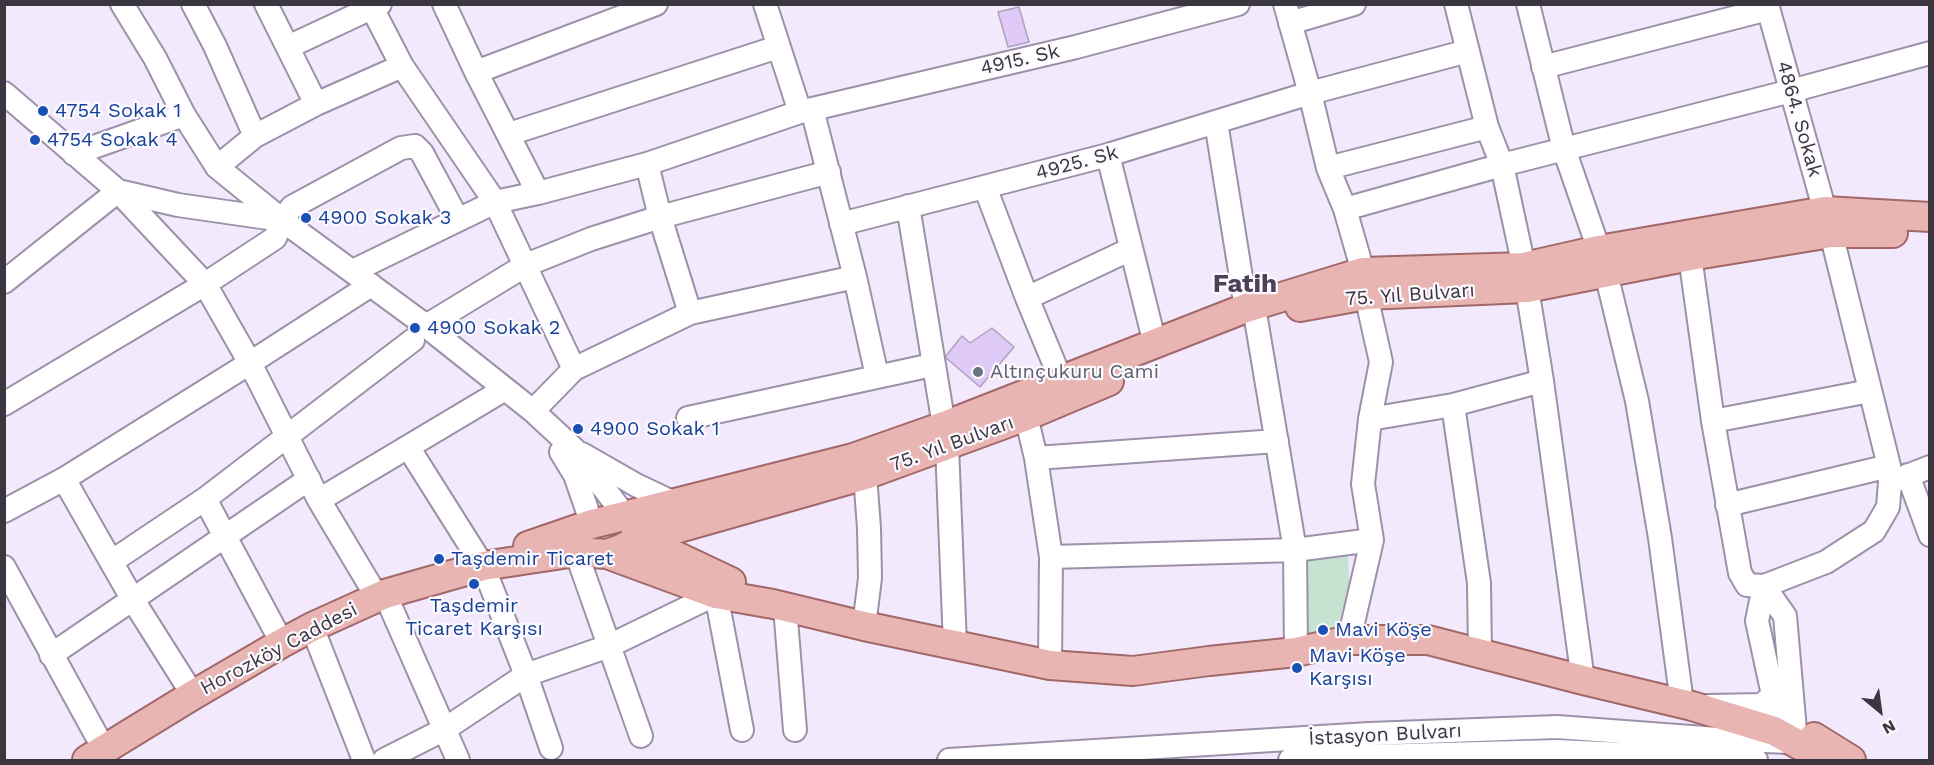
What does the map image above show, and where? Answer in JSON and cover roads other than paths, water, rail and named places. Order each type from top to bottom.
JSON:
[{"type":"main road","name":"75. Yıl Bulvarı","points":[[632,528],[865,475],[1061,380],[1155,344],[1251,314],[1295,308],[1364,283],[1525,277],[1603,261],[1828,222],[1929,218]]},
{"type":"main road","name":"75. Yıl Bulvarı","points":[[1603,261],[1690,256],[1828,222],[1929,234]]},
{"type":"main road","name":"75. Yıl Bulvarı","points":[[945,436],[1026,416],[1251,314]]},
{"type":"main road","points":[[607,554],[621,549],[632,528],[676,504],[945,436]]},
{"type":"main road","points":[[592,524],[595,539],[607,554]]},
{"type":"main road","points":[[483,566],[501,555],[592,524],[632,528],[779,605]]},
{"type":"main road","points":[[483,566],[576,552],[607,554],[716,594],[779,605],[864,626],[1050,665],[1133,671],[1296,652],[1349,640],[1428,640],[1583,680],[1794,730],[1851,760]]},
{"type":"main road","name":"Horozköy Caddesi","points":[[96,756],[193,695],[312,627],[381,595],[483,566]]},
{"type":"street","points":[[122,4],[155,58],[184,115],[217,167],[282,220],[362,278],[419,333],[505,389],[574,449],[636,485],[676,504]]},
{"type":"street","points":[[193,4],[215,46],[255,136]]},
{"type":"street","points":[[266,4],[316,105]]},
{"type":"street","points":[[444,4],[538,194]]},
{"type":"street","points":[[476,72],[656,4]]},
{"type":"street","name":"4915. Sk","points":[[4,512],[64,480],[250,363],[362,278],[458,220],[495,202],[538,194],[647,164],[806,111],[1076,47],[1238,4]]},
{"type":"street","points":[[1349,640],[1372,540],[1363,484],[1370,419],[1381,362],[1345,209],[1328,168],[1310,93],[1287,14],[1354,4]]},
{"type":"street","points":[[1456,4],[1488,127],[1502,165],[1525,277],[1542,381],[1583,680]]},
{"type":"street","points":[[1528,4],[1564,149],[1603,261],[1637,401],[1687,704]]},
{"type":"street","points":[[765,5],[778,47],[806,111],[828,172],[878,376]]},
{"type":"street","points":[[288,47],[374,6],[402,66],[495,202],[574,369]]},
{"type":"street","points":[[1543,68],[1768,7]]},
{"type":"street","name":"4864. Sokak","points":[[1768,7],[1828,222],[1870,391],[1896,474],[1929,535]]},
{"type":"street","points":[[509,134],[778,47]]},
{"type":"street","name":"4925. Sk","points":[[842,224],[1108,155],[1310,93],[1468,51]]},
{"type":"street","points":[[1345,209],[1502,165],[1929,53]]},
{"type":"street","points":[[217,167],[255,136],[402,66]]},
{"type":"street","points":[[4,93],[118,191],[206,285],[250,363],[319,500],[381,595],[458,760]]},
{"type":"street","points":[[74,154],[184,115]]},
{"type":"street","points":[[1216,122],[1277,441],[1295,550],[1296,652]]},
{"type":"street","points":[[1328,168],[1488,127]]},
{"type":"street","points":[[4,404],[206,285],[275,238],[282,220],[292,207],[401,148],[416,146],[422,153],[458,220]]},
{"type":"street","points":[[1108,155],[1155,344]]},
{"type":"street","points":[[647,164],[660,217],[690,313]]},
{"type":"street","points":[[111,562],[205,500],[419,333],[526,265],[591,239],[660,217],[828,172]]},
{"type":"street","points":[[986,187],[1061,380]]},
{"type":"street","points":[[118,191],[178,205],[282,220]]},
{"type":"street","points":[[4,282],[118,191]]},
{"type":"street","points":[[908,206],[945,436],[955,645]]},
{"type":"street","points":[[1027,297],[1131,249]]},
{"type":"street","points":[[1690,256],[1727,505],[1740,573],[1747,585],[1764,586],[1826,562],[1874,531],[1888,507],[1896,474]]},
{"type":"street","points":[[538,417],[574,369],[690,313],[855,277]]},
{"type":"street","points":[[687,418],[932,365]]},
{"type":"street","points":[[1370,419],[1453,405],[1542,381]]},
{"type":"street","points":[[319,500],[505,389]]},
{"type":"street","points":[[1713,421],[1870,391]]},
{"type":"street","points":[[1453,405],[1479,583],[1480,654]]},
{"type":"street","points":[[1026,416],[1036,458],[1051,557],[1050,665]]},
{"type":"street","points":[[538,417],[575,475],[592,524]]},
{"type":"street","points":[[1036,458],[1277,441]]},
{"type":"street","points":[[408,447],[483,566],[526,675],[551,748]]},
{"type":"street","points":[[574,449],[632,528]]},
{"type":"street","points":[[1727,505],[1929,467]]},
{"type":"street","points":[[864,626],[870,578],[865,475]]},
{"type":"street","points":[[51,655],[309,479]]},
{"type":"street","points":[[64,480],[133,600],[193,695]]},
{"type":"street","points":[[205,500],[282,643]]},
{"type":"street","points":[[1051,557],[1295,550],[1372,540]]},
{"type":"street","points":[[576,552],[641,736]]},
{"type":"street","points":[[4,567],[51,655],[96,756]]},
{"type":"street","points":[[1764,586],[1785,616],[1794,730]]},
{"type":"street","points":[[1764,586],[1757,621],[1794,730]]},
{"type":"street","points":[[384,760],[445,729],[526,675],[609,646],[716,594],[742,730]]},
{"type":"street","points":[[779,605],[795,730]]},
{"type":"street","points":[[312,627],[364,760]]},
{"type":"street","name":"İstasyon Bulvarı","points":[[949,760],[1369,734],[1557,727],[1718,740],[1794,730]]},
{"type":"street","name":"İstasyon Bulvarı","points":[[1290,760],[1556,751],[1756,760]]},
{"type":"place","name":"4754 Sokak 1","points":[[43,111]]},
{"type":"place","name":"4754 Sokak 4","points":[[35,140]]},
{"type":"place","name":"4900 Sokak 3","points":[[306,218]]},
{"type":"place","name":"4900 Sokak 2","points":[[415,328]]},
{"type":"place","name":"Altınçukuru Cami","points":[[978,372]]},
{"type":"place","name":"4900 Sokak 1","points":[[578,429]]},
{"type":"place","name":"Taşdemir Ticaret","points":[[439,559]]},
{"type":"place","name":"Taşdemir Ticaret Karşısı","points":[[474,584]]},
{"type":"place","name":"Mavi Köşe","points":[[1323,630]]},
{"type":"place","name":"Mavi Köşe Karşısı","points":[[1297,668]]},
{"type":"district","name":"Fatih","points":[[1245,284]]}]
